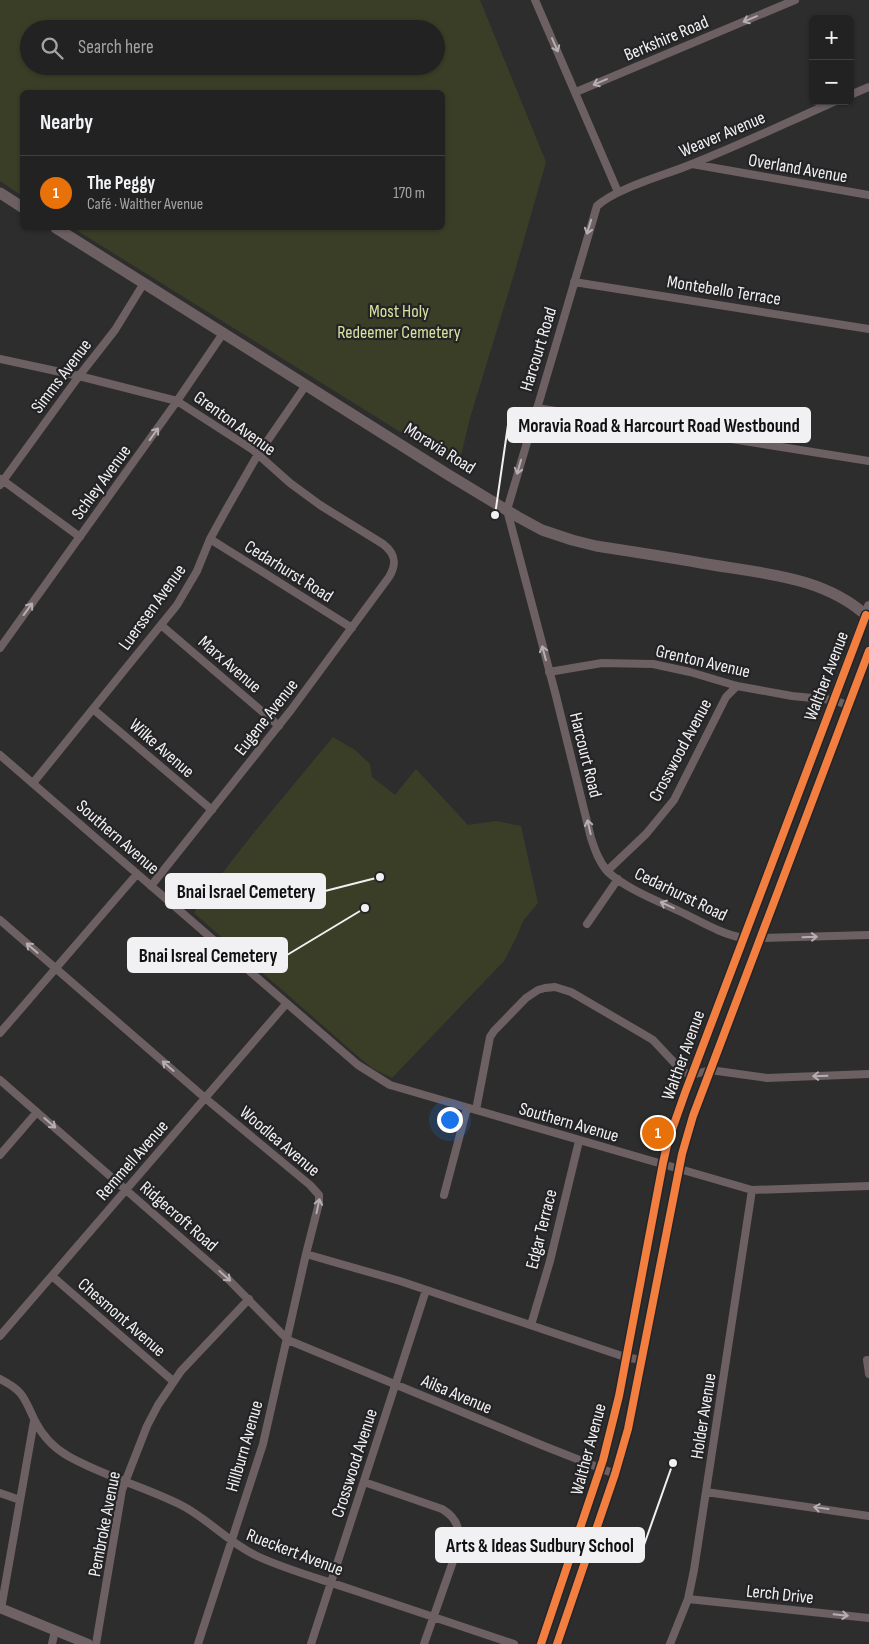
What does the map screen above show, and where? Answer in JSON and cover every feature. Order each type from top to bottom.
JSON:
[{"type":"main road","points":[[0,193],[20,206]]},
{"type":"main road","name":"Moravia Road","points":[[59,230],[542,530],[596,546],[786,577],[810,584],[868,613]]},
{"type":"main road","name":"Walther Avenue","points":[[541,1644],[600,1468],[619,1396],[668,1141],[832,700],[868,613]]},
{"type":"main road","name":"Walther Avenue","points":[[557,1644],[615,1474],[628,1429],[680,1168],[693,1116],[869,651]]},
{"type":"main road","points":[[744,938],[761,938]]},
{"type":"main road","points":[[1,1608],[88,1644]]},
{"type":"street","points":[[535,0],[618,192]]},
{"type":"street","name":"Berkshire Road","points":[[576,92],[794,0]]},
{"type":"street","points":[[854,93],[869,87]]},
{"type":"street","name":"Weaver Avenue","points":[[618,192],[692,164],[827,105]]},
{"type":"street","name":"Overland Avenue","points":[[692,164],[869,195]]},
{"type":"street","name":"Harcourt Road","points":[[608,871],[595,852],[507,510],[595,210],[603,200],[618,192]]},
{"type":"street","name":"Montebello Terrace","points":[[574,282],[869,328]]},
{"type":"street","name":"Simms Avenue","points":[[1,481],[115,330],[144,284]]},
{"type":"street","name":"Schley Avenue","points":[[0,648],[177,401],[224,332]]},
{"type":"street","name":"Grenton Avenue","points":[[0,359],[79,376],[177,401],[252,450],[257,456],[320,505],[383,544],[396,560]]},
{"type":"street","name":"Luerssen Avenue","points":[[33,783],[161,625],[187,590],[197,572],[210,540],[257,456],[306,385]]},
{"type":"street","points":[[536,408],[869,461]]},
{"type":"street","points":[[1,481],[80,537]]},
{"type":"street","name":"Cedarhurst Road","points":[[210,540],[352,628]]},
{"type":"street","name":"Eugene Avenue","points":[[151,886],[279,726],[389,577],[394,569],[396,560]]},
{"type":"street","name":"Marx Avenue","points":[[161,625],[279,726]]},
{"type":"street","name":"Grenton Avenue","points":[[550,672],[602,664],[637,663],[669,667],[737,686],[792,696],[832,700],[848,705]]},
{"type":"street","name":"Crosswood Avenue","points":[[608,871],[646,834],[674,800],[726,697],[737,686]]},
{"type":"street","name":"Wilke Avenue","points":[[93,709],[212,810]]},
{"type":"street","name":"Southern Avenue","points":[[0,755],[358,1065],[396,1088],[752,1190],[869,1186]]},
{"type":"street","name":"Cedarhurst Road","points":[[608,871],[643,894],[734,936],[744,938]]},
{"type":"street","points":[[0,1033],[137,874]]},
{"type":"street","points":[[587,924],[618,879]]},
{"type":"street","name":"Woodlea Avenue","points":[[0,920],[205,1098],[318,1192],[319,1203],[306,1254]]},
{"type":"street","points":[[761,938],[869,935]]},
{"type":"street","points":[[444,1195],[472,1109],[488,1042],[494,1031],[526,998],[538,990],[550,987],[571,992],[653,1040],[683,1072],[692,1075],[710,1070],[767,1078],[869,1074]]},
{"type":"street","name":"Remmell Avenue","points":[[0,1336],[286,1004]]},
{"type":"street","name":"Ridgecroft Road","points":[[0,1080],[249,1299],[288,1340]]},
{"type":"street","points":[[0,1155],[37,1112]]},
{"type":"street","name":"Edgar Terrace","points":[[531,1325],[550,1261],[579,1141]]},
{"type":"street","name":"Holder Avenue","points":[[670,1644],[688,1599],[694,1570],[752,1190]]},
{"type":"street","points":[[306,1254],[371,1271],[625,1358],[641,1360]]},
{"type":"street","name":"Hillburn Avenue","points":[[198,1644],[263,1444],[306,1254]]},
{"type":"street","name":"Chesmont Avenue","points":[[52,1276],[173,1381]]},
{"type":"street","name":"Crosswood Avenue","points":[[311,1644],[426,1290]]},
{"type":"street","name":"Pembroke Avenue","points":[[96,1644],[125,1481],[147,1426],[173,1381],[249,1299]]},
{"type":"street","name":"Ailsa Avenue","points":[[288,1340],[615,1474]]},
{"type":"street","points":[[867,1360],[869,1374]]},
{"type":"street","name":"Rueckert Avenue","points":[[0,1379],[13,1386],[24,1397],[34,1420],[46,1438],[60,1451],[85,1464],[189,1509],[241,1549],[260,1558],[514,1644]]},
{"type":"street","points":[[1,1608],[34,1420]]},
{"type":"street","points":[[364,1482],[442,1509],[449,1513],[458,1526],[459,1540],[457,1550],[424,1644]]},
{"type":"street","points":[[706,1492],[869,1516]]},
{"type":"street","points":[[0,1493],[20,1500]]},
{"type":"street","name":"Lerch Drive","points":[[688,1599],[869,1618]]},
{"type":"street","points":[[52,1644],[55,1630]]},
{"type":"green space","name":"Most Holy Redeemer Cemetery","points":[[0,0],[480,0],[546,162],[470,418],[458,468],[76,230],[445,230],[445,90],[20,90],[20,195],[0,181]]},
{"type":"green space","points":[[333,737],[355,750],[370,764],[372,777],[395,795],[416,769],[468,825],[496,821],[521,826],[538,903],[523,921],[504,961],[392,1078],[372,1068],[360,1058],[194,913],[200,902],[252,835]]},
{"type":"cycle path","points":[[541,1644],[603,1460],[619,1396],[668,1141],[866,615]]},
{"type":"cycle path","points":[[557,1644],[615,1474],[628,1429],[682,1154],[693,1116],[869,651]]},
{"type":"place","name":"Moravia Road & Harcourt Road Westbound","points":[[495,515]]},
{"type":"place","name":"Bnai Israel Cemetery","points":[[380,877]]},
{"type":"place","name":"Bnai Isreal Cemetery","points":[[365,908]]},
{"type":"place","name":"The Peggy","points":[[658,1133]]},
{"type":"place","name":"Arts & Ideas Sudbury School","points":[[673,1463]]}]
